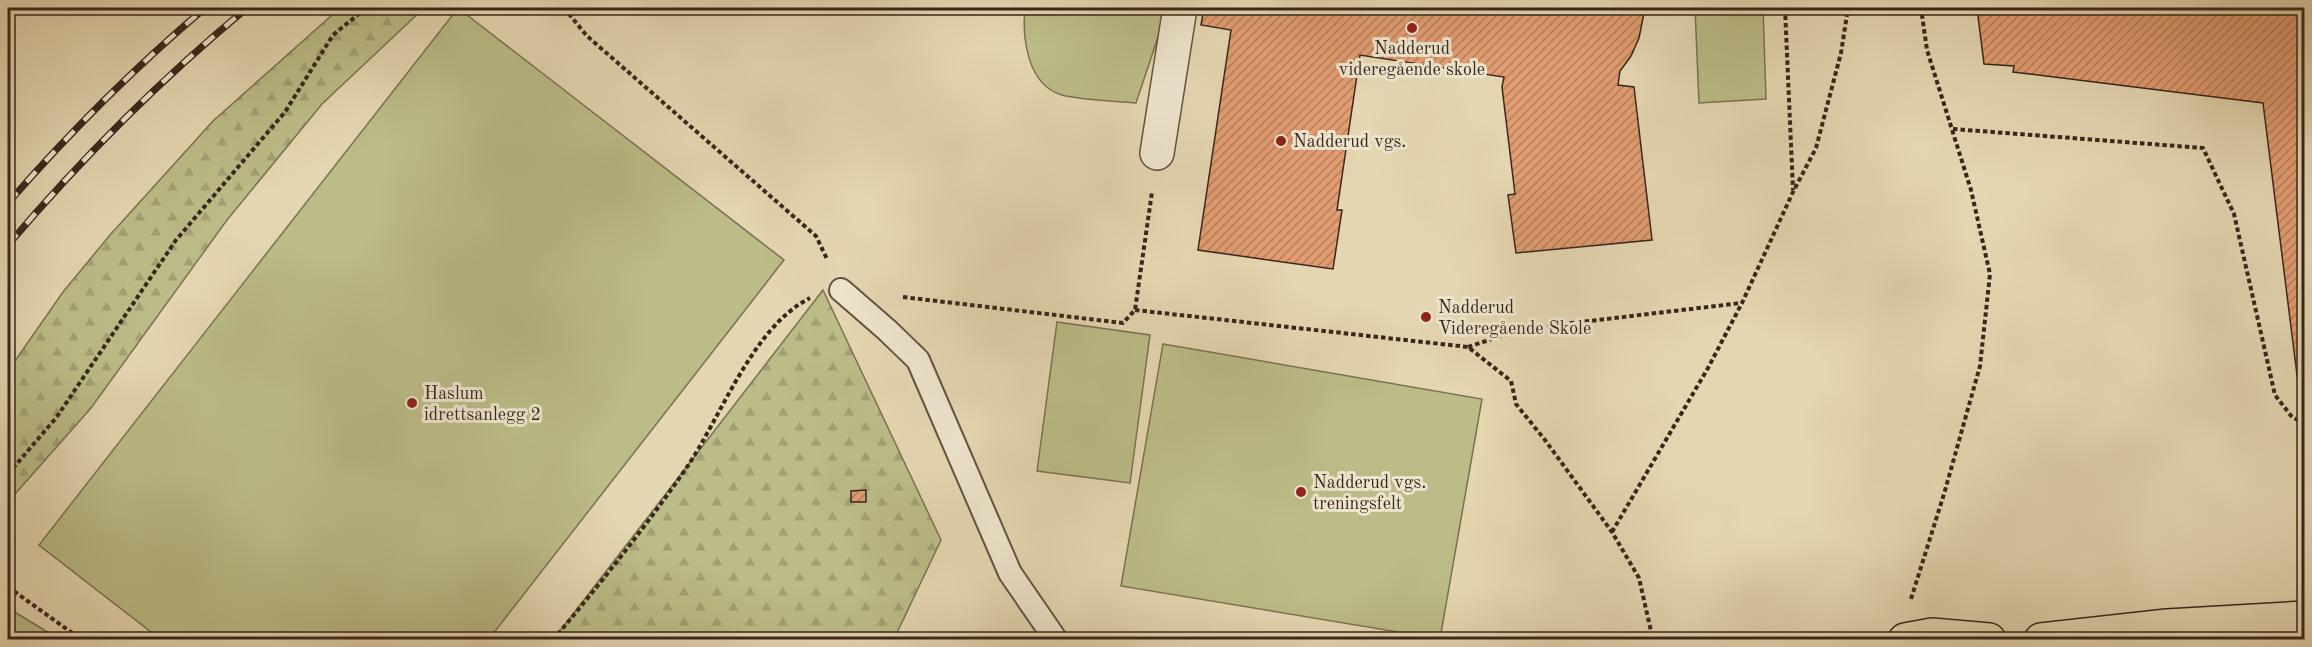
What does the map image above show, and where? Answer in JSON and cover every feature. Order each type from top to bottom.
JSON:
[{"type":"main road","points":[[2041,639],[2167,626],[2304,618]]},
{"type":"main road","points":[[1905,639],[1932,635],[1989,639]]},
{"type":"street","points":[[1157,153],[1180,8]]},
{"type":"lane","points":[[841,290],[918,360],[1010,573],[1056,639]]},
{"type":"path","points":[[8,474],[56,418],[176,240],[285,112],[333,35],[366,8]]},
{"type":"path","points":[[553,639],[603,580],[686,469],[712,427],[741,372],[758,347],[794,306],[812,297],[841,290],[816,236],[587,36],[564,8]]},
{"type":"path","points":[[1785,8],[1793,192]]},
{"type":"path","points":[[1612,532],[1708,368],[1742,303],[1816,148],[1841,53],[1848,8]]},
{"type":"path","points":[[1909,605],[1944,494],[1980,366],[1990,274],[1971,190],[1928,50],[1921,8]]},
{"type":"path","points":[[1953,129],[2203,148],[2234,214],[2275,395],[2292,417],[2304,423]]},
{"type":"path","points":[[899,297],[1123,323],[1135,310],[1157,153]]},
{"type":"path","points":[[1135,310],[1468,347],[1522,329],[1742,303]]},
{"type":"path","points":[[1468,347],[1511,381],[1516,404],[1612,532],[1639,578],[1653,639]]},
{"type":"path","points":[[8,587],[82,639]]},
{"type":"green space","points":[[340,8],[424,8],[322,104],[227,220],[91,408],[8,502],[8,371],[63,292],[110,235],[213,121]]},
{"type":"green space","name":"Haslum idrettsanlegg 2","points":[[458,8],[784,260],[489,639],[160,639],[39,545]]},
{"type":"green space","points":[[1025,8],[1165,8],[1163,22],[1136,103],[1078,98],[1050,90],[1034,71],[1029,59],[1026,46]]},
{"type":"green space","points":[[1695,8],[1763,8],[1766,99],[1699,103]]},
{"type":"green space","points":[[823,290],[941,540],[894,639],[553,640]]},
{"type":"green space","points":[[1057,322],[1150,335],[1130,483],[1037,471]]},
{"type":"green space","name":"Nadderud vgs. treningsfelt","points":[[1163,344],[1482,399],[1440,639],[1121,586]]},
{"type":"green space","points":[[8,608],[59,639],[8,639]]},
{"type":"building","name":"Nadderud vgs.","points":[[1204,8],[1645,8],[1639,38],[1631,56],[1620,71],[1618,85],[1634,87],[1652,240],[1516,253],[1508,195],[1515,194],[1502,87],[1504,77],[1360,55],[1337,210],[1342,210],[1333,269],[1198,250],[1231,30],[1201,25]]},
{"type":"building","points":[[1977,8],[2304,8],[2304,383],[2298,383],[2263,103],[2013,72],[2014,66],[1984,64]]},
{"type":"building","points":[[866,490],[866,502],[851,502],[851,491]]},
{"type":"railway","points":[[8,203],[103,102],[205,8]]},
{"type":"railway","points":[[8,245],[122,121],[183,63],[247,8]]},
{"type":"place","name":"Nadderud videregående skole","points":[[1412,28]]},
{"type":"place","name":"Nadderud vgs.","points":[[1281,141]]},
{"type":"place","name":"Nadderud Videregående Skole","points":[[1426,317]]},
{"type":"place","name":"Haslum idrettsanlegg 2","points":[[412,403]]},
{"type":"place","name":"Nadderud vgs. treningsfelt","points":[[1301,492]]}]
